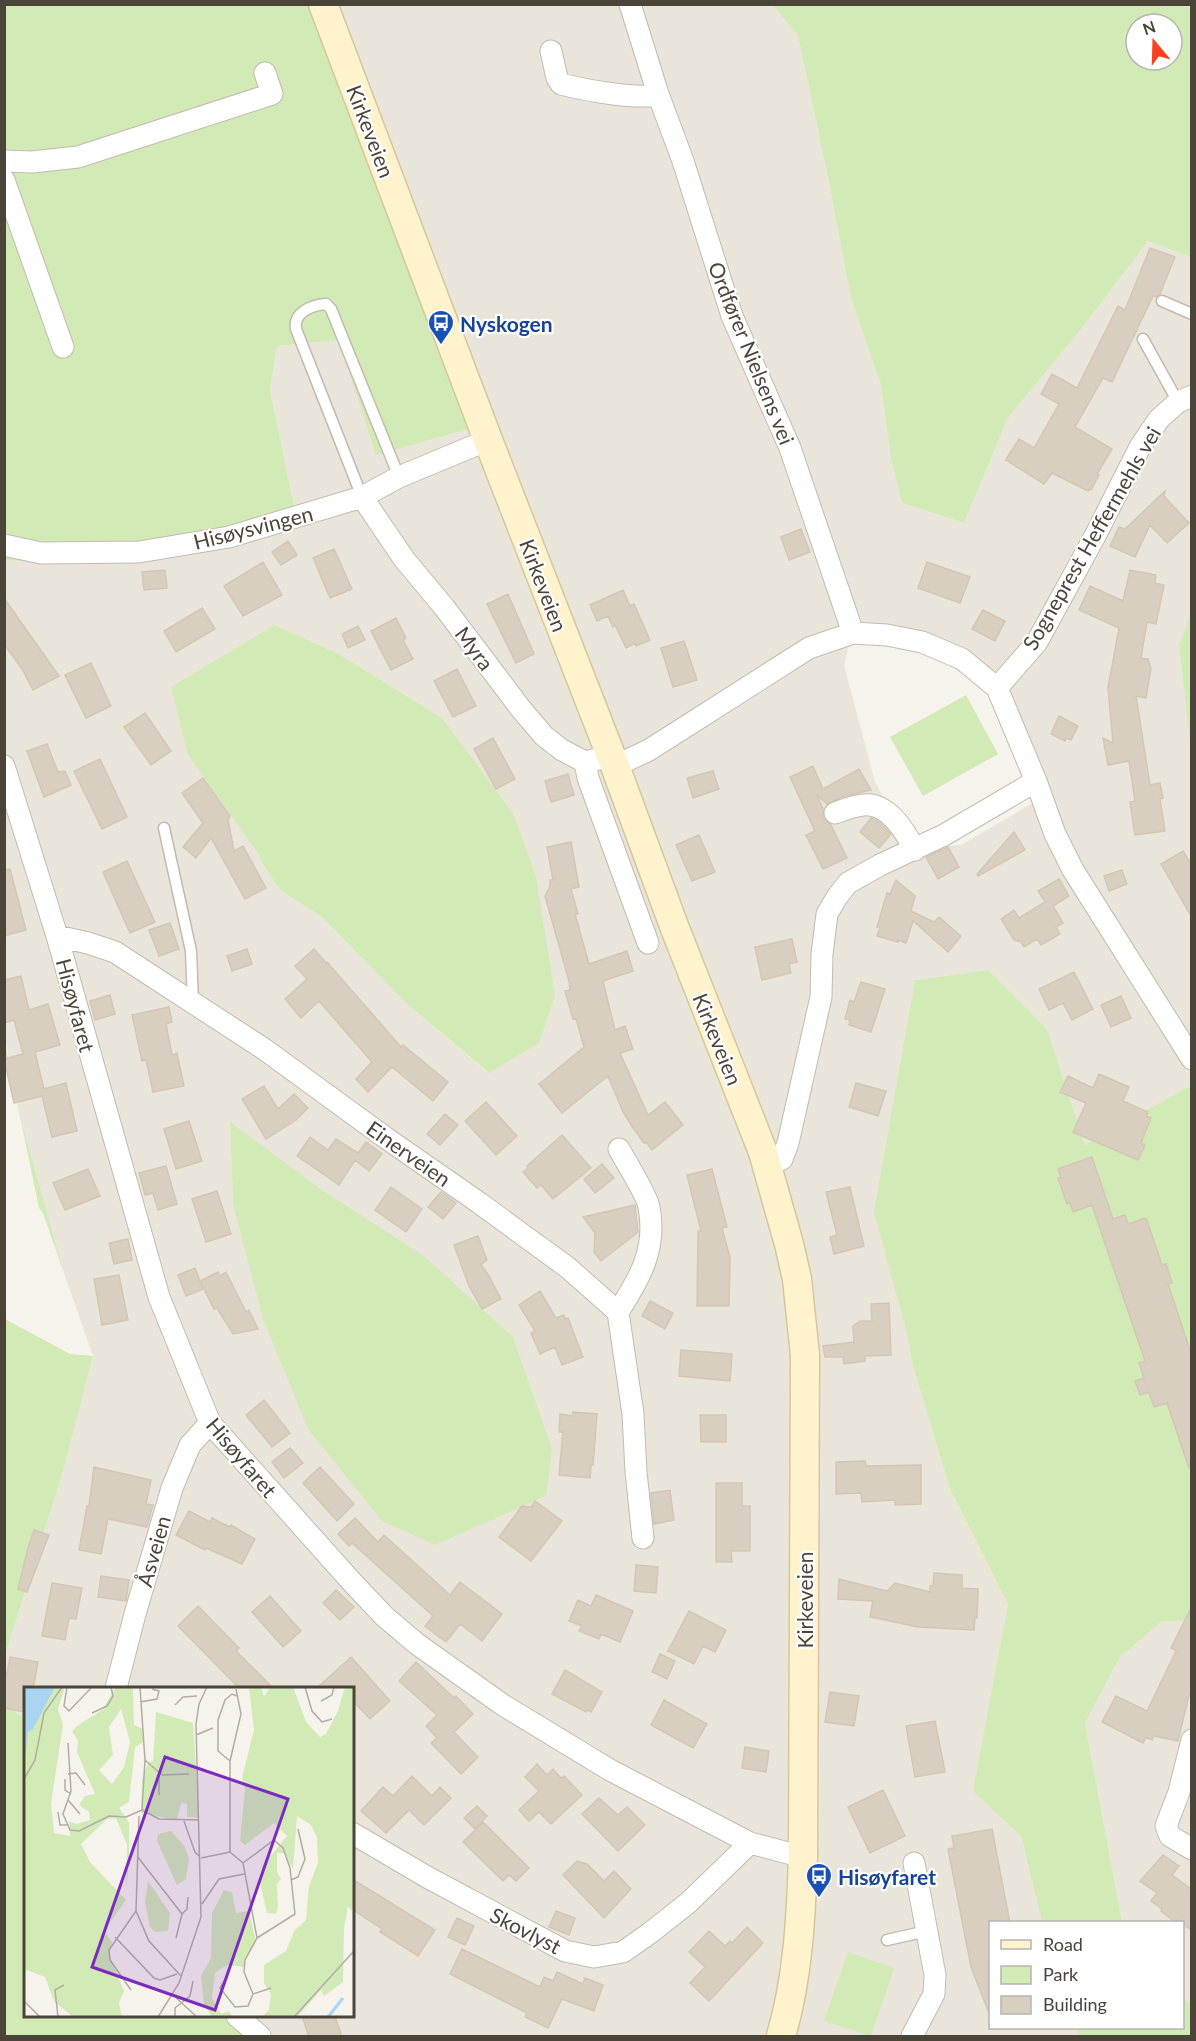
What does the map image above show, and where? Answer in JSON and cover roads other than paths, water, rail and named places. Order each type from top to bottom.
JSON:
[{"type":"main road","name":"Kirkeveien","points":[[323,4],[488,440],[604,761],[674,926],[767,1165],[789,1244],[797,1280],[805,1355],[802,1857],[801,1913],[796,1963],[790,2005],[781,2037]]},
{"type":"street","name":"Ordfører Nielsens vei","points":[[630,4],[732,316],[790,448],[853,633]]},
{"type":"street","points":[[551,51],[557,78],[561,84],[574,88],[641,96],[658,94]]},
{"type":"street","points":[[4,161],[32,162],[78,157],[272,94],[265,73]]},
{"type":"street","points":[[4,180],[63,347]]},
{"type":"street","name":"Sogneprest Heffermehls vei","points":[[997,688],[1037,642],[1140,447],[1159,418],[1185,399]]},
{"type":"street","name":"Hisøysvingen","points":[[4,545],[40,553],[139,552],[229,537],[362,497],[399,477],[488,440]]},
{"type":"street","name":"Myra","points":[[362,497],[404,559],[544,736],[562,750],[604,761]]},
{"type":"street","points":[[648,943],[588,778],[604,761],[649,750],[809,648],[853,633],[887,635],[922,642],[962,659],[997,688],[1036,781],[1055,834],[1073,870],[1191,1059]]},
{"type":"street","name":"Hisøyfaret","points":[[4,766],[57,936],[159,1297],[210,1423],[384,1616],[417,1644],[503,1705],[610,1770],[750,1842],[802,1857]]},
{"type":"street","points":[[767,1165],[782,1159],[788,1143],[821,997],[822,954],[827,914],[837,897],[848,883],[880,865],[915,850],[1036,781]]},
{"type":"street","points":[[834,813],[863,804],[882,809],[896,820],[915,850]]},
{"type":"street","name":"Einerveien","points":[[57,936],[115,952],[264,1049],[567,1267],[618,1312]]},
{"type":"street","points":[[619,1149],[649,1206],[651,1248],[638,1282],[618,1312],[633,1414],[643,1538]]},
{"type":"street","name":"Åsveien","points":[[117,1687],[172,1488],[190,1446],[210,1423]]},
{"type":"street","points":[[1191,1740],[1179,1792],[1166,1826],[1170,1836],[1191,1849]]},
{"type":"street","name":"Skovlyst","points":[[354,1834],[427,1877],[565,1951],[594,1957],[623,1952],[650,1933],[688,1902],[750,1842]]},
{"type":"street","points":[[912,2037],[934,1994],[935,1975],[914,1863]]},
{"type":"street","points":[[238,2017],[260,2037]]},
{"type":"lane","points":[[1162,301],[1191,314]]},
{"type":"lane","points":[[362,497],[296,329],[294,321],[298,314],[319,305],[326,304],[331,309],[399,477]]},
{"type":"lane","points":[[1143,339],[1185,399]]},
{"type":"lane","points":[[164,828],[191,951],[193,1003]]},
{"type":"lane","points":[[887,1940],[927,1931]]},
{"type":"place","name":"Nyskogen","points":[[441,346]]},
{"type":"place","name":"Hisøyfaret","points":[[819,1899]]}]
